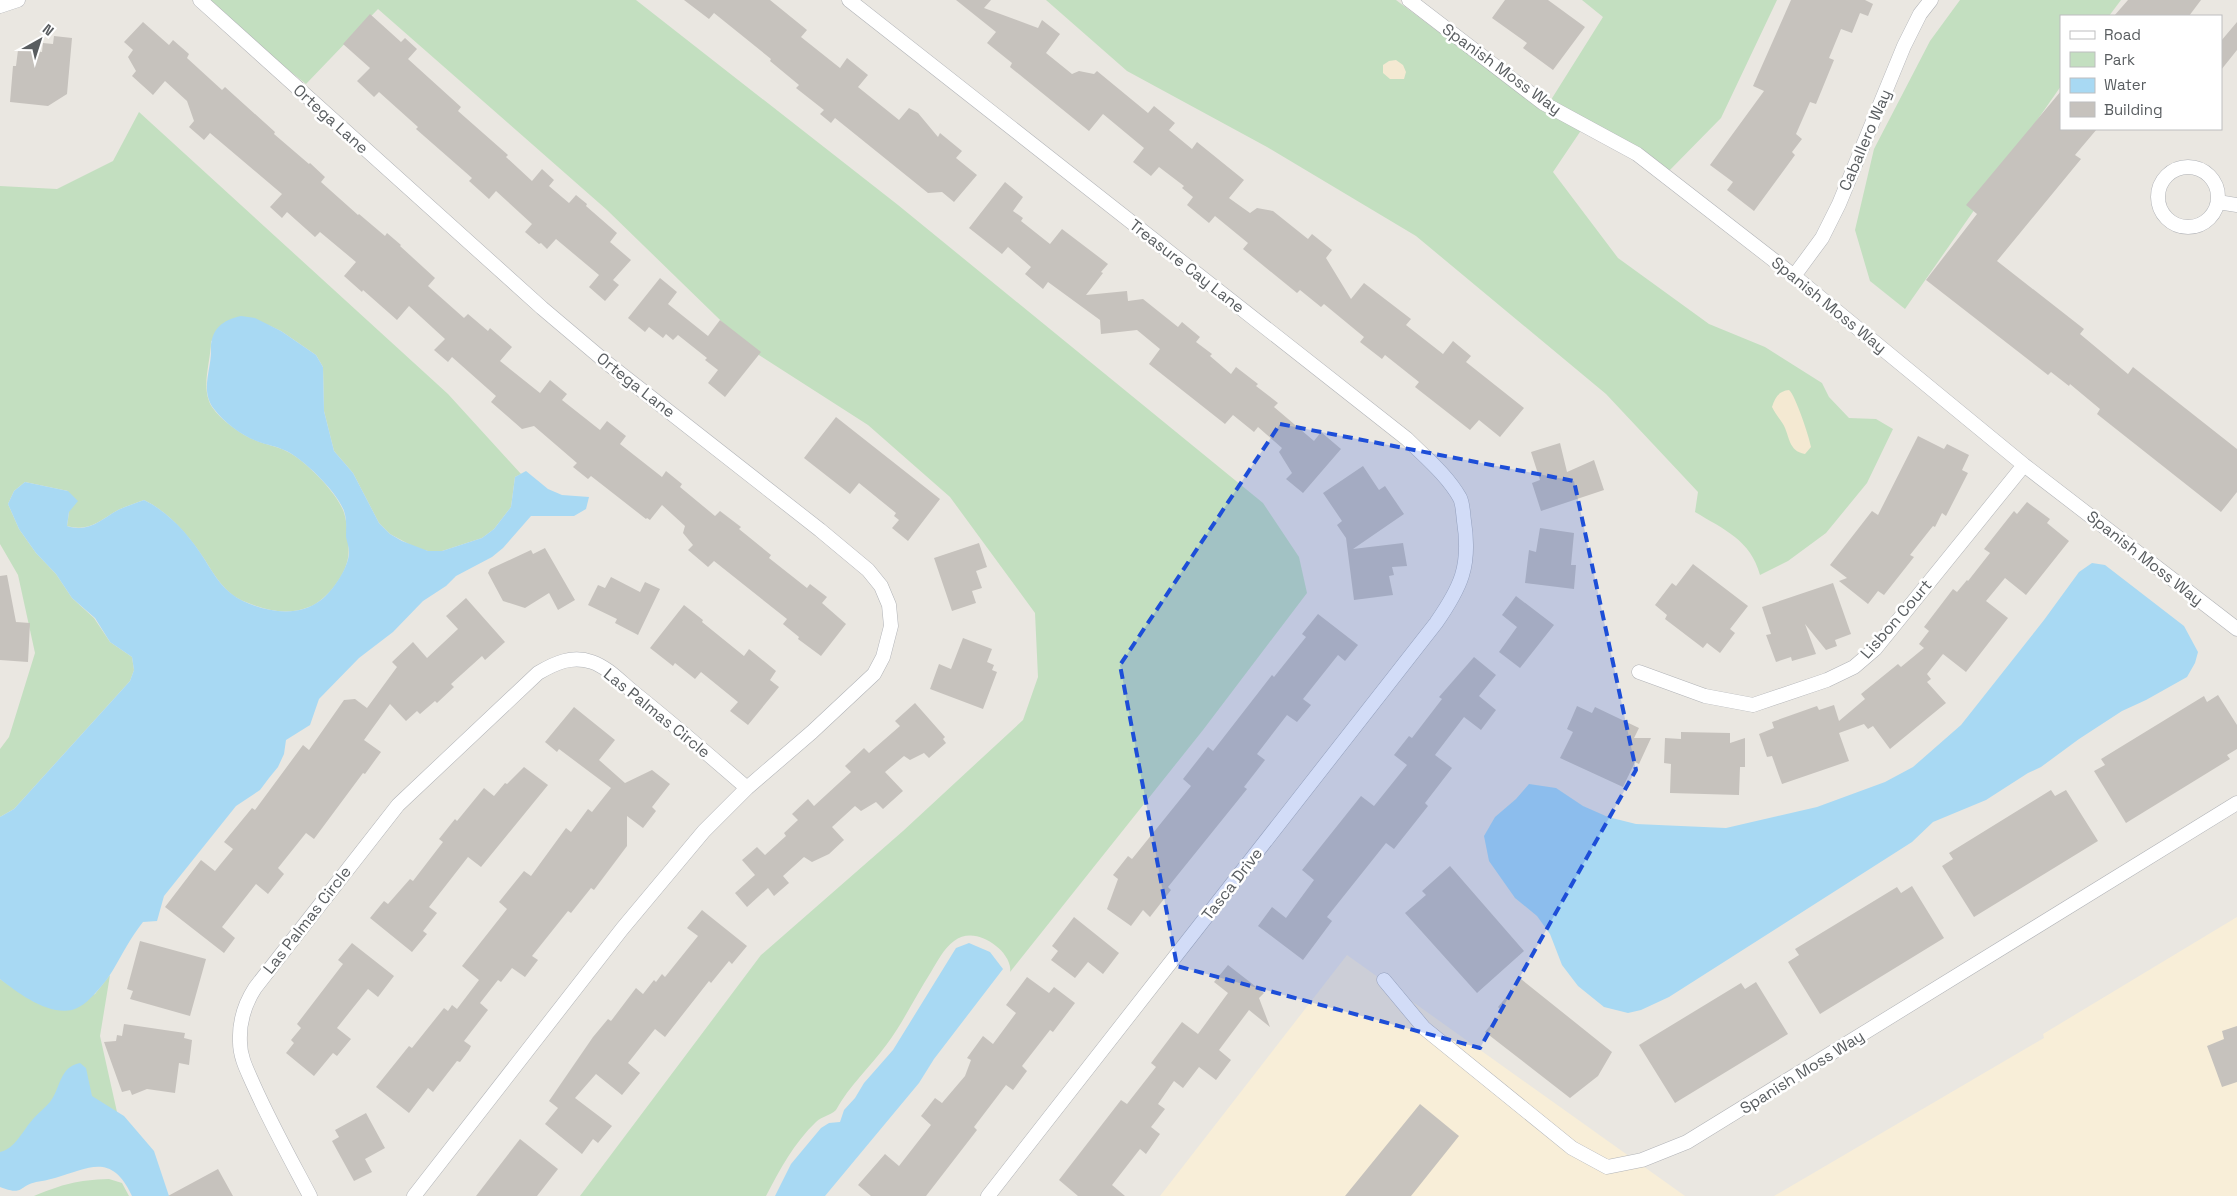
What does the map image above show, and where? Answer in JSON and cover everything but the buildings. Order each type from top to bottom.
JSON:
[{"type":"street","points":[[0,6],[18,0]]},
{"type":"street","name":"Ortega Lane","points":[[200,0],[542,308],[606,363],[820,530],[868,570],[881,586],[889,605],[892,626],[883,657],[874,674],[812,732],[747,788]]},
{"type":"street","name":"Treasure Cay Lane","points":[[849,0],[1407,439],[1442,474],[1461,500],[1468,557],[1465,567]]},
{"type":"street","name":"Spanish Moss Way","points":[[1409,0],[1544,103],[1637,154],[1794,276],[2024,465],[2237,629]]},
{"type":"street","name":"Caballero Way","points":[[1794,276],[1822,238],[1839,204],[1904,46],[1920,14],[1931,0]]},
{"type":"street","points":[[2188,168],[2198,169],[2207,174],[2214,182],[2218,202],[2215,211],[2202,224],[2183,227],[2174,223],[2161,210],[2159,190],[2163,181],[2170,174],[2188,168]]},
{"type":"street","points":[[2218,202],[2237,205]]},
{"type":"street","name":"Lisbon Court","points":[[1639,672],[1705,696],[1753,704],[1827,680],[1854,666],[1870,650],[1875,649],[2024,465]]},
{"type":"street","name":"Tasca Drive","points":[[988,1196],[1436,624],[1450,604],[1465,567]]},
{"type":"street","name":"Las Palmas Circle","points":[[310,1196],[261,1102],[244,1063],[240,1044],[240,1024],[245,1004],[255,988],[398,805],[522,686],[538,673],[555,663],[574,659],[593,662],[610,672],[747,788]]},
{"type":"street","points":[[414,1196],[622,929],[704,831],[747,788]]},
{"type":"street","name":"Spanish Moss Way","points":[[1384,980],[1424,1028],[1572,1148],[1607,1167],[1642,1160],[1687,1142],[2237,804]]},
{"type":"highlighted area","points":[[1280,424],[1574,481],[1636,770],[1480,1048],[1177,966],[1120,665]]},
{"type":"shaded area","points":[[2237,917],[2237,1196],[1774,1196],[2044,1038],[2043,1034]]},
{"type":"shaded area","points":[[1347,955],[1685,1196],[1160,1196]]},
{"type":"green space","points":[[201,0],[636,0],[898,205],[1263,503],[1299,557],[1307,593],[1203,730],[1010,972],[1010,965],[1004,954],[999,948],[981,937],[964,936],[950,944],[938,960],[887,1044],[853,1085],[836,1110],[818,1120],[808,1130],[782,1166],[766,1196],[580,1196],[761,955],[903,831],[1023,720],[1038,677],[1035,613],[950,497],[868,425],[751,350],[607,210],[378,9],[306,84]]},
{"type":"green space","points":[[1046,0],[1396,0],[1544,111],[1603,17],[1582,0],[1777,0],[1721,118],[1666,174],[1586,123],[1553,172],[1618,258],[1709,324],[1765,347],[1822,383],[1829,397],[1849,418],[1876,419],[1893,429],[1867,483],[1826,533],[1788,561],[1760,575],[1756,563],[1743,544],[1725,530],[1695,512],[1698,492],[1606,394],[1416,236],[1267,147],[1127,71]]},
{"type":"green space","points":[[1960,0],[2121,0],[2110,15],[2060,15],[2060,87],[1905,309],[1870,281],[1855,230],[1874,149],[1930,41]]},
{"type":"green space","points":[[139,112],[448,394],[521,474],[515,477],[511,507],[494,529],[482,538],[442,551],[428,551],[416,548],[390,534],[379,523],[353,473],[334,451],[324,411],[323,367],[316,355],[281,331],[268,325],[211,341],[206,383],[212,407],[226,422],[245,435],[283,449],[302,461],[334,494],[344,514],[348,534],[348,558],[343,572],[328,594],[309,607],[292,611],[276,611],[259,607],[231,594],[216,578],[193,543],[178,526],[162,511],[144,500],[118,510],[94,524],[82,528],[67,526],[69,512],[68,491],[25,482],[14,491],[8,504],[19,529],[36,553],[56,574],[72,598],[94,618],[110,642],[132,657],[134,670],[130,681],[14,809],[0,817],[0,749],[9,737],[35,653],[18,575],[0,544],[0,186],[57,189],[113,161]]},
{"type":"green space","points":[[110,975],[100,1036],[119,1121],[0,1163],[0,979],[33,1001],[59,1010],[95,994]]},
{"type":"green space","points":[[109,1179],[122,1183],[129,1196],[34,1196],[70,1183]]},
{"type":"sand","points":[[1396,60],[1403,65],[1406,72],[1404,79],[1390,79],[1383,73],[1383,65],[1389,61]]},
{"type":"sand","points":[[1789,390],[1792,393],[1810,442],[1811,447],[1805,454],[1795,450],[1792,446],[1783,424],[1772,407],[1778,395]]},
{"type":"water","points":[[241,316],[255,318],[281,331],[316,355],[323,367],[324,411],[334,451],[353,473],[379,523],[390,534],[402,541],[428,551],[442,551],[482,538],[494,529],[511,507],[515,477],[526,471],[548,489],[562,495],[589,497],[586,509],[574,516],[531,516],[503,548],[492,557],[456,576],[446,586],[423,601],[393,632],[359,658],[319,699],[310,725],[286,740],[284,754],[278,767],[260,790],[236,806],[164,896],[157,921],[143,922],[110,975],[99,989],[76,1009],[62,1011],[53,1009],[33,1002],[0,979],[0,817],[14,809],[130,681],[134,670],[132,657],[110,642],[95,618],[72,598],[56,574],[36,553],[19,529],[8,504],[14,491],[25,482],[68,491],[78,501],[69,512],[67,526],[82,528],[94,524],[118,510],[144,500],[162,511],[178,526],[193,542],[221,583],[237,598],[262,608],[282,611],[302,609],[312,606],[321,600],[339,578],[348,558],[346,518],[340,503],[318,476],[292,454],[246,436],[229,424],[214,409],[208,395],[207,381],[211,358],[211,344],[215,332],[223,323]]},
{"type":"water","points":[[2092,563],[2105,565],[2184,626],[2198,652],[2195,663],[2187,677],[2122,711],[2041,767],[2028,773],[1986,800],[1933,822],[1912,842],[1669,997],[1641,1010],[1628,1013],[1604,1007],[1578,986],[1562,965],[1550,934],[1537,916],[1515,898],[1489,861],[1484,836],[1495,817],[1516,799],[1529,784],[1556,788],[1583,806],[1608,817],[1636,824],[1726,828],[1817,807],[1885,782],[1913,767],[1961,725],[2044,620],[2079,572]]},
{"type":"water","points":[[969,943],[990,952],[1003,969],[934,1059],[919,1083],[825,1196],[775,1196],[791,1164],[821,1128],[829,1123],[840,1122],[844,1110],[855,1098],[864,1083],[893,1050],[956,948]]},
{"type":"water","points":[[80,1063],[86,1068],[92,1096],[124,1116],[154,1151],[169,1196],[132,1196],[117,1174],[100,1167],[79,1170],[36,1182],[17,1191],[0,1187],[0,1152],[14,1143],[33,1119],[50,1102],[64,1073],[73,1065]]}]
